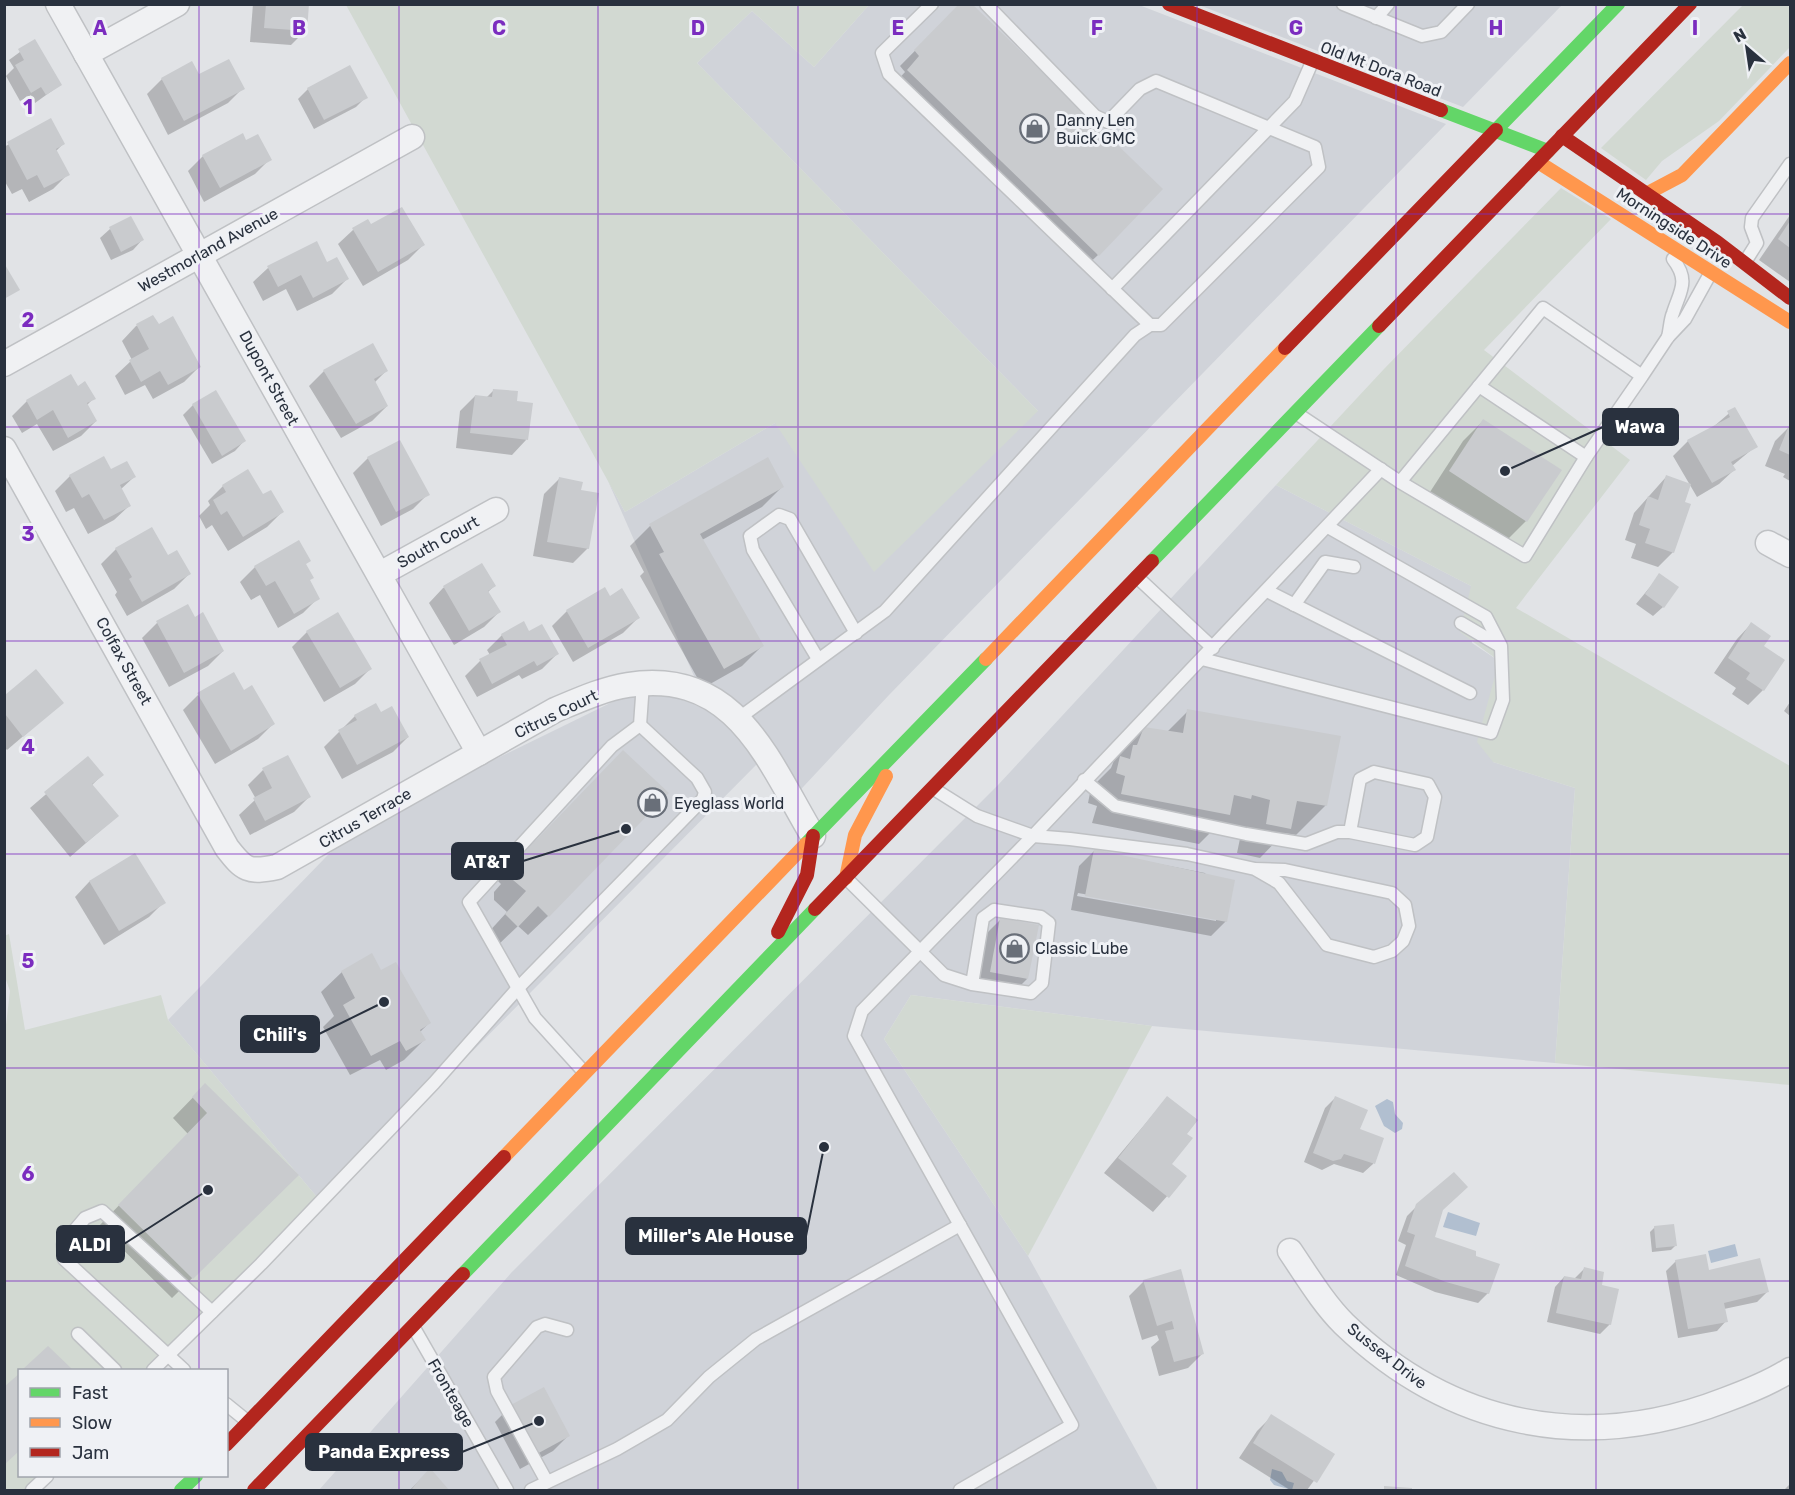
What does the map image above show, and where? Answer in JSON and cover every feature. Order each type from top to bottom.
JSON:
[{"type":"main road","name":"Old Mt Dora Road","points":[[1169,4],[1494,131],[1543,157]]},
{"type":"main road","points":[[228,1443],[1618,4]]},
{"type":"main road","points":[[254,1491],[1690,4]]},
{"type":"main road","points":[[1648,193],[1682,175],[1791,63]]},
{"type":"main road","name":"Morningside Drive","points":[[1562,136],[1648,193],[1791,298]]},
{"type":"main road","name":"Morningside Drive","points":[[1543,157],[1615,209],[1791,322]]},
{"type":"main road","points":[[1712,272],[1726,249]]},
{"type":"main road","points":[[846,878],[855,835],[903,743]]},
{"type":"main road","points":[[757,970],[809,875],[813,856],[813,836]]},
{"type":"main road","points":[[181,1491],[195,1477]]},
{"type":"street","name":"Dupont Street","points":[[58,4],[479,753]]},
{"type":"street","points":[[86,54],[177,4]]},
{"type":"street","name":"Westmorland Avenue","points":[[4,364],[412,137]]},
{"type":"street","name":"Colfax Street","points":[[4,449],[227,848],[240,866],[246,869]]},
{"type":"street","name":"South Court","points":[[380,574],[496,510]]},
{"type":"street","points":[[1768,543],[1791,555]]},
{"type":"street","name":"Citrus Court","points":[[479,753],[555,710],[600,692],[643,683],[681,686],[707,694],[738,718],[756,741],[813,836]]},
{"type":"street","name":"Citrus Terrace","points":[[246,869],[258,871],[276,867],[479,753]]},
{"type":"street","name":"Sussex Drive","points":[[1290,1251],[1327,1304],[1344,1323],[1402,1372],[1433,1391],[1511,1418],[1548,1426],[1583,1428],[1622,1427],[1663,1421],[1759,1387],[1791,1370]]},
{"type":"lane","points":[[932,4],[882,53],[889,74],[1150,325]]},
{"type":"lane","points":[[738,718],[885,611],[1135,335],[1150,325],[1161,325],[1319,167],[1315,147],[1156,81],[1140,90],[1108,122],[1095,116],[986,4]]},
{"type":"lane","points":[[1343,4],[1422,36],[1441,32],[1468,4]]},
{"type":"lane","points":[[1376,18],[1388,4]]},
{"type":"lane","points":[[1112,289],[1295,101],[1313,60]]},
{"type":"lane","points":[[1744,263],[1756,243],[1751,226],[1752,218],[1791,164]]},
{"type":"lane","points":[[1615,209],[1615,218],[1674,260],[1682,275],[1682,292],[1672,314],[1668,336]]},
{"type":"lane","points":[[1294,412],[1400,482],[1525,556],[1586,457],[1668,336],[1685,319],[1712,272]]},
{"type":"lane","points":[[1400,482],[1543,308],[1642,376]]},
{"type":"lane","points":[[1479,386],[1586,457]]},
{"type":"lane","points":[[960,1491],[975,1487],[1072,1425],[854,1036],[862,1011],[1033,836],[1381,470]]},
{"type":"lane","points":[[818,659],[753,550],[750,536],[779,514],[790,519],[856,633]]},
{"type":"lane","points":[[1202,659],[1491,733],[1503,700],[1501,646],[1486,618],[1328,527]]},
{"type":"lane","points":[[1294,605],[1325,562],[1354,567]]},
{"type":"lane","points":[[1136,576],[1213,648]]},
{"type":"lane","points":[[1267,591],[1470,693]]},
{"type":"lane","points":[[1461,623],[1501,646]]},
{"type":"lane","points":[[585,1073],[535,1018],[469,902],[612,746],[640,725],[643,683]]},
{"type":"lane","points":[[155,1369],[434,1083],[518,988],[702,799],[705,792],[697,778],[640,725]]},
{"type":"lane","points":[[1084,780],[1115,806],[1246,834],[1306,844],[1337,832],[1350,832],[1415,845],[1427,837],[1435,797],[1428,784],[1374,772],[1360,779],[1350,832]]},
{"type":"lane","points":[[933,789],[978,816],[1033,836],[1186,854],[1255,869],[1286,870],[1392,893],[1405,905],[1409,926],[1403,941],[1392,951],[1374,957],[1327,945],[1279,883],[1255,869]]},
{"type":"lane","points":[[846,878],[944,975],[972,984],[1031,993],[1042,983],[1049,923],[1041,916],[994,910],[983,918],[972,984]]},
{"type":"lane","points":[[182,1369],[64,1259],[63,1244],[85,1218],[102,1211],[212,1312]]},
{"type":"lane","points":[[531,1491],[617,1449],[667,1420],[709,1377],[756,1339],[960,1225]]},
{"type":"lane","points":[[547,1482],[497,1391],[494,1377],[537,1327],[545,1324],[567,1330]]},
{"type":"lane","name":"Fronteage","points":[[413,1327],[507,1491]]},
{"type":"lane","points":[[78,1334],[113,1369]]},
{"type":"lane","points":[[228,1406],[249,1423]]},
{"type":"lane","points":[[32,1491],[46,1477]]},
{"type":"shaded area","points":[[346,5],[869,5],[814,67],[752,11],[697,63],[1038,411],[874,572],[775,423],[625,512]]},
{"type":"shaded area","points":[[869,5],[1139,5],[1446,124],[889,695],[790,801],[760,761],[322,1203],[168,1020],[354,828],[641,688],[705,701],[608,481],[625,512],[775,423],[1038,411],[697,63],[752,11],[814,67]]},
{"type":"shaded area","points":[[1199,5],[1562,5],[1463,107]]},
{"type":"shaded area","points":[[1743,5],[1790,5],[1790,47],[1719,121],[1662,161],[1646,180],[1601,148]]},
{"type":"shaded area","points":[[1561,188],[1611,219],[1484,350],[1630,460],[1516,608],[1790,766],[1790,1085],[1555,1063],[1575,788],[1493,762],[1477,742],[1499,661],[1460,632],[1471,586],[1276,485],[1384,369]]},
{"type":"shaded area","points":[[1276,485],[1471,586],[1472,643],[1499,661],[1493,762],[1575,788],[1555,1063],[1152,1026],[911,995],[884,1039],[1028,1256],[1158,1490],[319,1490],[511,1273],[998,785]]},
{"type":"shaded area","points":[[9,934],[25,1030],[161,995],[168,1020],[322,1203],[150,1369],[18,1369],[18,1477],[40,1477],[26,1490],[4,1490],[4,1042],[10,991],[5,977],[4,936]]},
{"type":"shaded area","points":[[911,995],[1152,1026],[1028,1256],[884,1039]]},
{"type":"water","points":[[1387,1099],[1393,1102],[1395,1114],[1403,1123],[1402,1129],[1395,1133],[1384,1126],[1375,1106]]},
{"type":"water","points":[[1448,1212],[1480,1223],[1476,1236],[1443,1227]]},
{"type":"water","points":[[1735,1244],[1738,1256],[1711,1263],[1708,1251]]},
{"type":"water","points":[[1272,1469],[1282,1472],[1287,1481],[1294,1483],[1292,1490],[1274,1485],[1270,1480]]},
{"type":"building","points":[[266,4],[309,4],[307,31],[264,28]]},
{"type":"building","name":"Danny Len Buick GMC","points":[[959,4],[972,4],[1163,189],[1099,256],[907,70],[919,56],[914,50]]},
{"type":"building","points":[[35,39],[62,85],[46,95],[41,87],[31,93],[15,65],[24,60],[18,49]]},
{"type":"building","points":[[229,59],[245,89],[184,121],[161,78],[192,61],[199,74]]},
{"type":"building","points":[[350,65],[368,98],[324,120],[307,88]]},
{"type":"building","points":[[51,118],[65,144],[56,149],[70,175],[44,188],[37,175],[27,180],[7,142]]},
{"type":"building","points":[[243,133],[246,140],[258,134],[272,160],[220,188],[202,155]]},
{"type":"building","points":[[402,207],[425,245],[378,272],[352,228],[368,219],[371,224]]},
{"type":"building","points":[[131,216],[144,240],[121,252],[109,227]]},
{"type":"building","points":[[1790,221],[1790,248],[1778,239]]},
{"type":"building","points":[[317,241],[327,262],[337,257],[349,279],[313,298],[301,275],[278,287],[267,266]]},
{"type":"building","points":[[4,263],[20,290],[4,299]]},
{"type":"building","points":[[153,315],[159,324],[173,316],[201,367],[168,385],[160,371],[141,382],[129,360],[149,349],[136,324]]},
{"type":"building","points":[[373,343],[388,371],[374,379],[388,406],[356,424],[323,370]]},
{"type":"building","points":[[71,374],[78,386],[85,381],[96,399],[87,403],[97,421],[68,438],[53,410],[37,420],[26,400]]},
{"type":"building","points":[[493,389],[518,391],[517,401],[533,403],[528,440],[470,433],[475,395],[492,397]]},
{"type":"building","points":[[216,390],[246,441],[222,456],[192,404]]},
{"type":"building","points":[[1735,407],[1758,447],[1731,462],[1736,470],[1712,483],[1687,440],[1730,417],[1727,411]]},
{"type":"building","points":[[1483,419],[1562,470],[1527,522],[1449,471]]},
{"type":"building","points":[[1790,423],[1790,455],[1779,450]]},
{"type":"building","points":[[400,440],[430,495],[396,512],[367,457]]},
{"type":"building","points":[[104,456],[111,469],[127,461],[136,477],[120,485],[131,506],[104,520],[89,494],[82,498],[69,475]]},
{"type":"building","points":[[768,457],[784,487],[700,534],[764,646],[724,669],[659,554],[664,552],[649,524]]},
{"type":"building","points":[[248,469],[263,494],[271,490],[284,512],[243,537],[227,511],[221,515],[213,500],[226,492],[222,485]]},
{"type":"building","points":[[1666,475],[1691,484],[1685,502],[1691,504],[1674,553],[1645,543],[1650,529],[1639,525],[1648,496],[1658,500]]},
{"type":"building","points":[[559,477],[583,482],[581,490],[599,493],[589,549],[547,542]]},
{"type":"building","points":[[152,527],[168,555],[177,550],[191,574],[142,602],[129,579],[132,577],[115,548]]},
{"type":"building","points":[[299,540],[311,561],[306,564],[314,578],[310,580],[320,599],[294,614],[275,581],[266,586],[254,566]]},
{"type":"building","points":[[482,563],[496,586],[488,591],[501,612],[469,631],[443,586]]},
{"type":"building","points":[[1659,573],[1679,587],[1664,608],[1645,594]]},
{"type":"building","points":[[605,587],[610,596],[622,588],[640,618],[588,648],[566,610]]},
{"type":"building","points":[[188,604],[195,617],[203,612],[224,651],[184,673],[156,621]]},
{"type":"building","points":[[338,612],[372,669],[340,688],[306,631]]},
{"type":"building","points":[[524,621],[529,631],[542,624],[559,654],[537,666],[534,661],[492,684],[479,659],[507,645],[501,634]]},
{"type":"building","points":[[1751,622],[1771,636],[1764,646],[1785,660],[1764,691],[1746,679],[1750,673],[1728,658]]},
{"type":"building","points":[[36,669],[64,703],[23,737],[5,714],[5,695]]},
{"type":"building","points":[[234,672],[244,690],[252,685],[275,724],[231,751],[197,693]]},
{"type":"building","points":[[376,703],[381,712],[392,706],[409,737],[357,765],[338,730],[357,720],[354,715]]},
{"type":"building","points":[[1187,709],[1341,736],[1327,806],[1297,801],[1291,829],[1266,824],[1270,800],[1252,795],[1251,799],[1234,795],[1230,815],[1121,794],[1125,776],[1116,773],[1120,756],[1130,759],[1133,745],[1137,745],[1144,727],[1183,733]]},
{"type":"building","points":[[623,750],[669,793],[549,917],[538,906],[518,927],[505,914],[526,891],[513,880],[513,870],[520,863],[516,861]]},
{"type":"building","points":[[288,755],[311,797],[265,821],[253,798],[272,788],[262,768]]},
{"type":"building","points":[[88,756],[104,775],[92,784],[119,816],[86,843],[44,792]]},
{"type":"building","points":[[1094,849],[1235,880],[1227,922],[1085,896]]},
{"type":"building","points":[[135,853],[166,903],[119,931],[89,881]]},
{"type":"building","name":"Classic Lube","points":[[1000,918],[1039,925],[1028,979],[990,972]]},
{"type":"building","points":[[372,953],[381,970],[396,962],[431,1023],[420,1030],[426,1040],[406,1051],[400,1041],[371,1056],[343,1005],[355,998],[341,971]]},
{"type":"building","points":[[205,1083],[299,1175],[193,1279],[118,1205],[207,1113],[192,1097]]},
{"type":"building","points":[[1167,1096],[1198,1120],[1187,1134],[1193,1138],[1172,1164],[1187,1176],[1169,1198],[1118,1158]]},
{"type":"building","points":[[1335,1096],[1368,1110],[1360,1129],[1384,1138],[1375,1164],[1344,1154],[1341,1159],[1333,1161],[1313,1153]]},
{"type":"building","points":[[1454,1172],[1468,1187],[1443,1210],[1435,1237],[1476,1251],[1476,1256],[1500,1264],[1489,1294],[1446,1282],[1405,1266],[1415,1235],[1407,1232],[1416,1204]]},
{"type":"building","points":[[1674,1224],[1677,1246],[1656,1248],[1654,1226]]},
{"type":"building","points":[[1706,1254],[1709,1270],[1760,1258],[1769,1292],[1724,1303],[1728,1322],[1688,1329],[1675,1260]]},
{"type":"building","points":[[1584,1267],[1604,1272],[1602,1285],[1619,1289],[1611,1325],[1556,1313],[1564,1276],[1581,1279]]},
{"type":"building","points":[[1181,1269],[1204,1354],[1174,1362],[1165,1331],[1174,1329],[1172,1321],[1157,1326],[1143,1280]]},
{"type":"building","points":[[48,1346],[72,1369],[23,1369]]},
{"type":"building","points":[[18,1375],[18,1452],[4,1465],[4,1387]]},
{"type":"building","points":[[544,1387],[570,1436],[535,1455],[509,1406]]},
{"type":"building","points":[[1271,1414],[1335,1454],[1317,1483],[1253,1443]]},
{"type":"building","points":[[430,1468],[449,1490],[411,1490],[419,1480]]},
{"type":"building","points":[[1384,1486],[1412,1488],[1412,1490],[1384,1490]]},
{"type":"traffic: fast","points":[[1496,130],[1618,4]]},
{"type":"traffic: fast","points":[[1441,110],[1548,151]]},
{"type":"traffic: fast","points":[[1152,561],[1379,326]]},
{"type":"traffic: fast","points":[[806,844],[986,659]]},
{"type":"traffic: fast","points":[[463,1274],[815,909]]},
{"type":"traffic: fast","points":[[181,1490],[195,1477]]},
{"type":"traffic: slow","points":[[1648,193],[1682,175],[1790,63]]},
{"type":"traffic: slow","points":[[1538,162],[1790,322]]},
{"type":"traffic: slow","points":[[986,659],[1285,348]]},
{"type":"traffic: slow","points":[[846,878],[855,835],[886,776]]},
{"type":"traffic: slow","points":[[504,1157],[806,844]]},
{"type":"traffic: jam","points":[[1169,4],[1441,110]]},
{"type":"traffic: jam","points":[[1379,326],[1690,4]]},
{"type":"traffic: jam","points":[[1285,348],[1496,130]]},
{"type":"traffic: jam","points":[[1562,136],[1717,242],[1790,298]]},
{"type":"traffic: jam","points":[[815,909],[1152,561]]},
{"type":"traffic: jam","points":[[778,932],[807,875],[813,836]]},
{"type":"traffic: jam","points":[[228,1443],[504,1157]]},
{"type":"traffic: jam","points":[[254,1490],[463,1274]]},
{"type":"place","name":"Danny Len Buick GMC","points":[[1035,129]]},
{"type":"place","name":"Wawa","points":[[1505,471]]},
{"type":"place","name":"Eyeglass World","points":[[653,803]]},
{"type":"place","name":"AT&T","points":[[626,829]]},
{"type":"place","name":"Classic Lube","points":[[1014,948]]},
{"type":"place","name":"Chili's","points":[[384,1002]]},
{"type":"place","name":"Miller's Ale House","points":[[824,1147]]},
{"type":"place","name":"ALDI","points":[[208,1190]]},
{"type":"place","name":"Panda Express","points":[[539,1421]]}]
